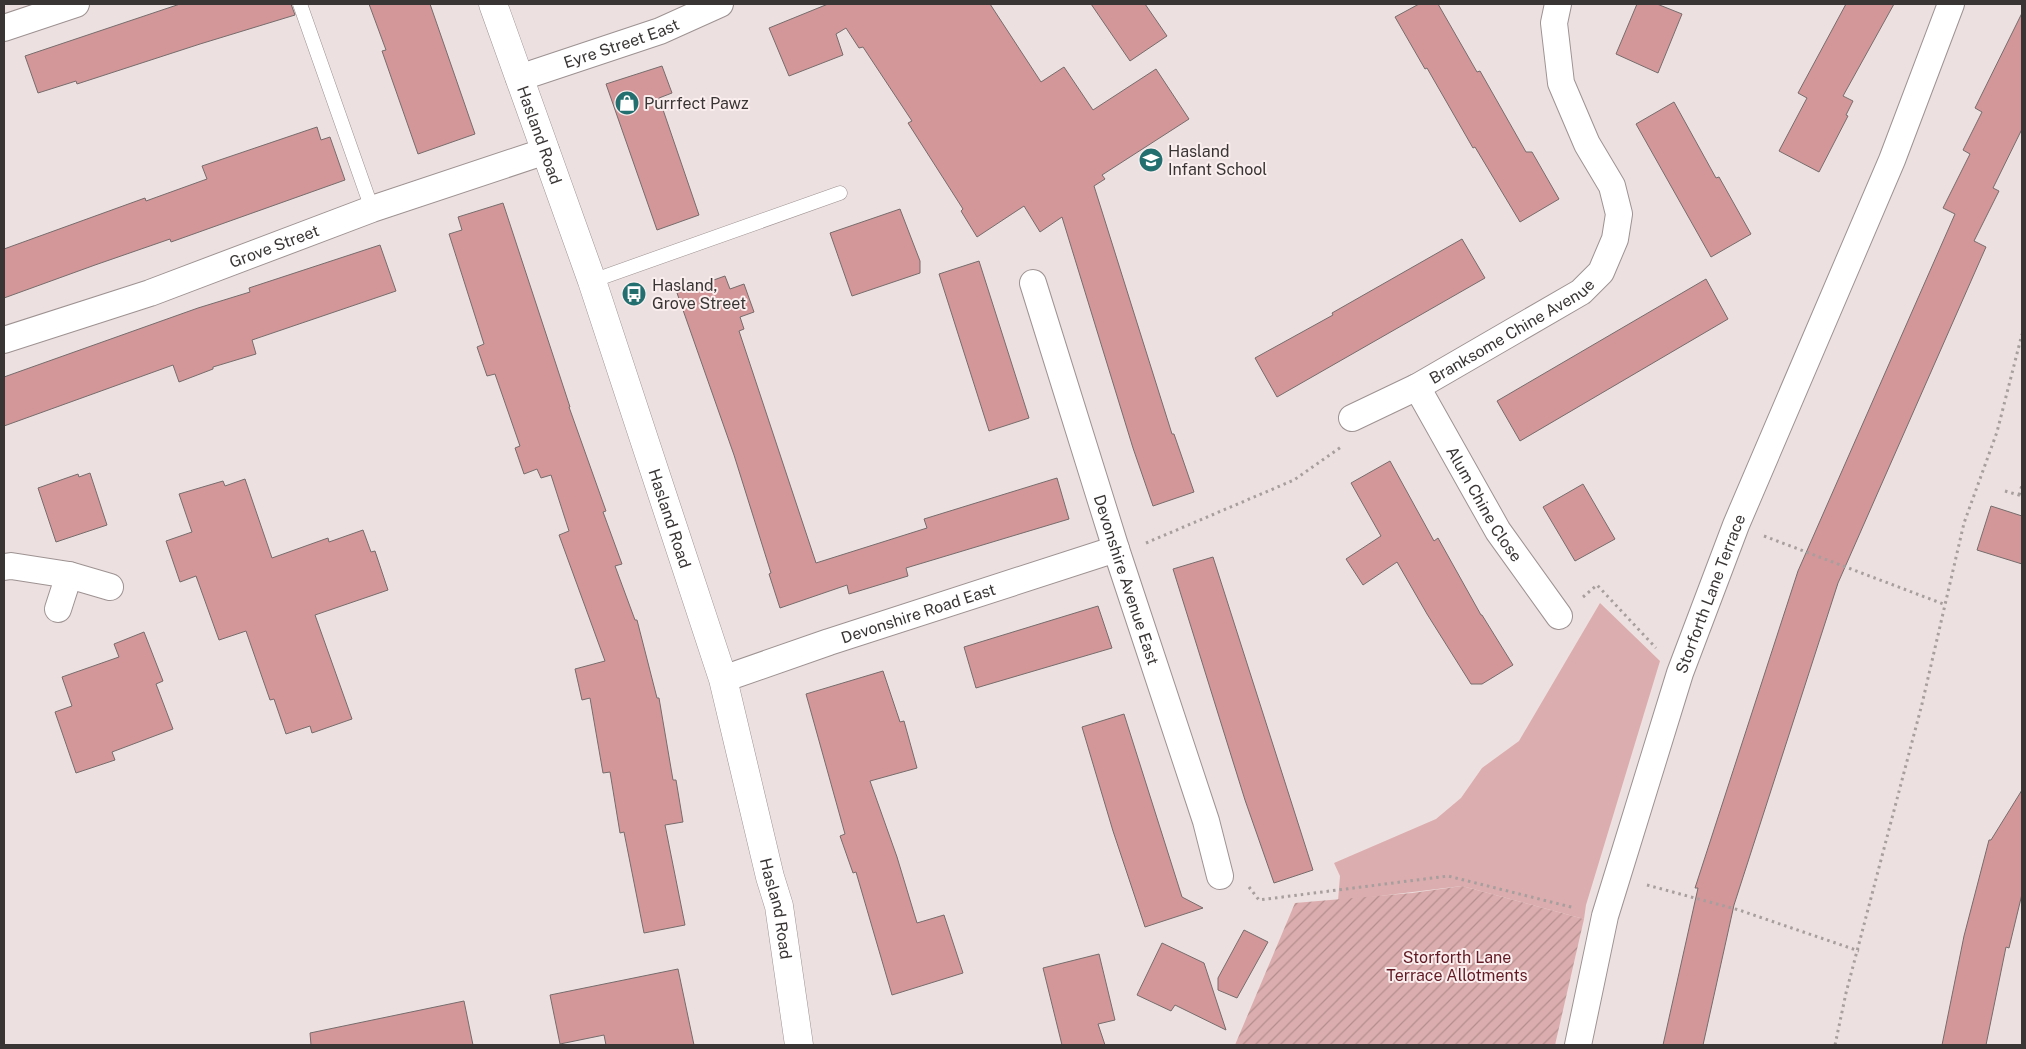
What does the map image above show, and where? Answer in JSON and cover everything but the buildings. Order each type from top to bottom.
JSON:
[{"type":"main road","name":"Hasland Road","points":[[493,4],[592,281],[723,679],[770,877],[779,906],[798,1045]]},
{"type":"street","points":[[4,28],[76,4]]},
{"type":"street","name":"Eyre Street East","points":[[519,78],[660,31],[720,4]]},
{"type":"street","name":"Branksome Chine Avenue","points":[[1352,418],[1417,387],[1581,292],[1601,272],[1615,239],[1619,214],[1612,186],[1587,144],[1561,83],[1554,23],[1558,4]]},
{"type":"street","name":"Storforth Lane Terrace","points":[[1578,1045],[1605,916],[1680,673],[1736,525],[1892,160],[1951,4]]},
{"type":"street","name":"Grove Street","points":[[4,340],[150,293],[372,209],[546,151]]},
{"type":"street","name":"Devonshire Avenue East","points":[[1034,283],[1116,549],[1206,821],[1220,876]]},
{"type":"street","name":"Alum Chine Close","points":[[1417,387],[1498,531],[1558,616]]},
{"type":"street","name":"Devonshire Road East","points":[[723,679],[830,642],[1116,549]]},
{"type":"street","points":[[4,567],[11,566],[69,575],[110,587]]},
{"type":"street","points":[[58,609],[69,575]]},
{"type":"lane","points":[[300,4],[372,209]]},
{"type":"lane","points":[[592,281],[840,193]]},
{"type":"path","points":[[1835,1045],[1846,993],[1859,951],[1872,894],[1920,714],[1964,523],[1997,432],[2022,334]]},
{"type":"path","points":[[1116,549],[1148,543],[1294,480],[1345,445],[1352,418]]},
{"type":"path","points":[[2006,491],[2021,496],[2022,485]]},
{"type":"path","points":[[1736,525],[1946,605]]},
{"type":"path","points":[[1558,616],[1597,586],[1680,673]]},
{"type":"path","points":[[1220,876],[1251,887],[1259,900],[1448,876],[1605,916]]},
{"type":"path","points":[[1618,877],[1739,910],[1859,951]]},
{"type":"green space","points":[[1600,603],[1660,661],[1586,905],[1584,919],[1462,886],[1338,901],[1340,876],[1334,863],[1436,819],[1461,798],[1482,768],[1519,741]]},
{"type":"green space","name":"Storforth Lane Terrace Allotments","points":[[1462,886],[1584,919],[1555,1045],[1235,1045],[1295,903],[1412,893]]},
{"type":"place","name":"Purrfect Pawz","points":[[627,103]]},
{"type":"place","name":"Hasland Infant School","points":[[1151,160]]},
{"type":"place","name":"Hasland, Grove Street","points":[[634,294]]}]
